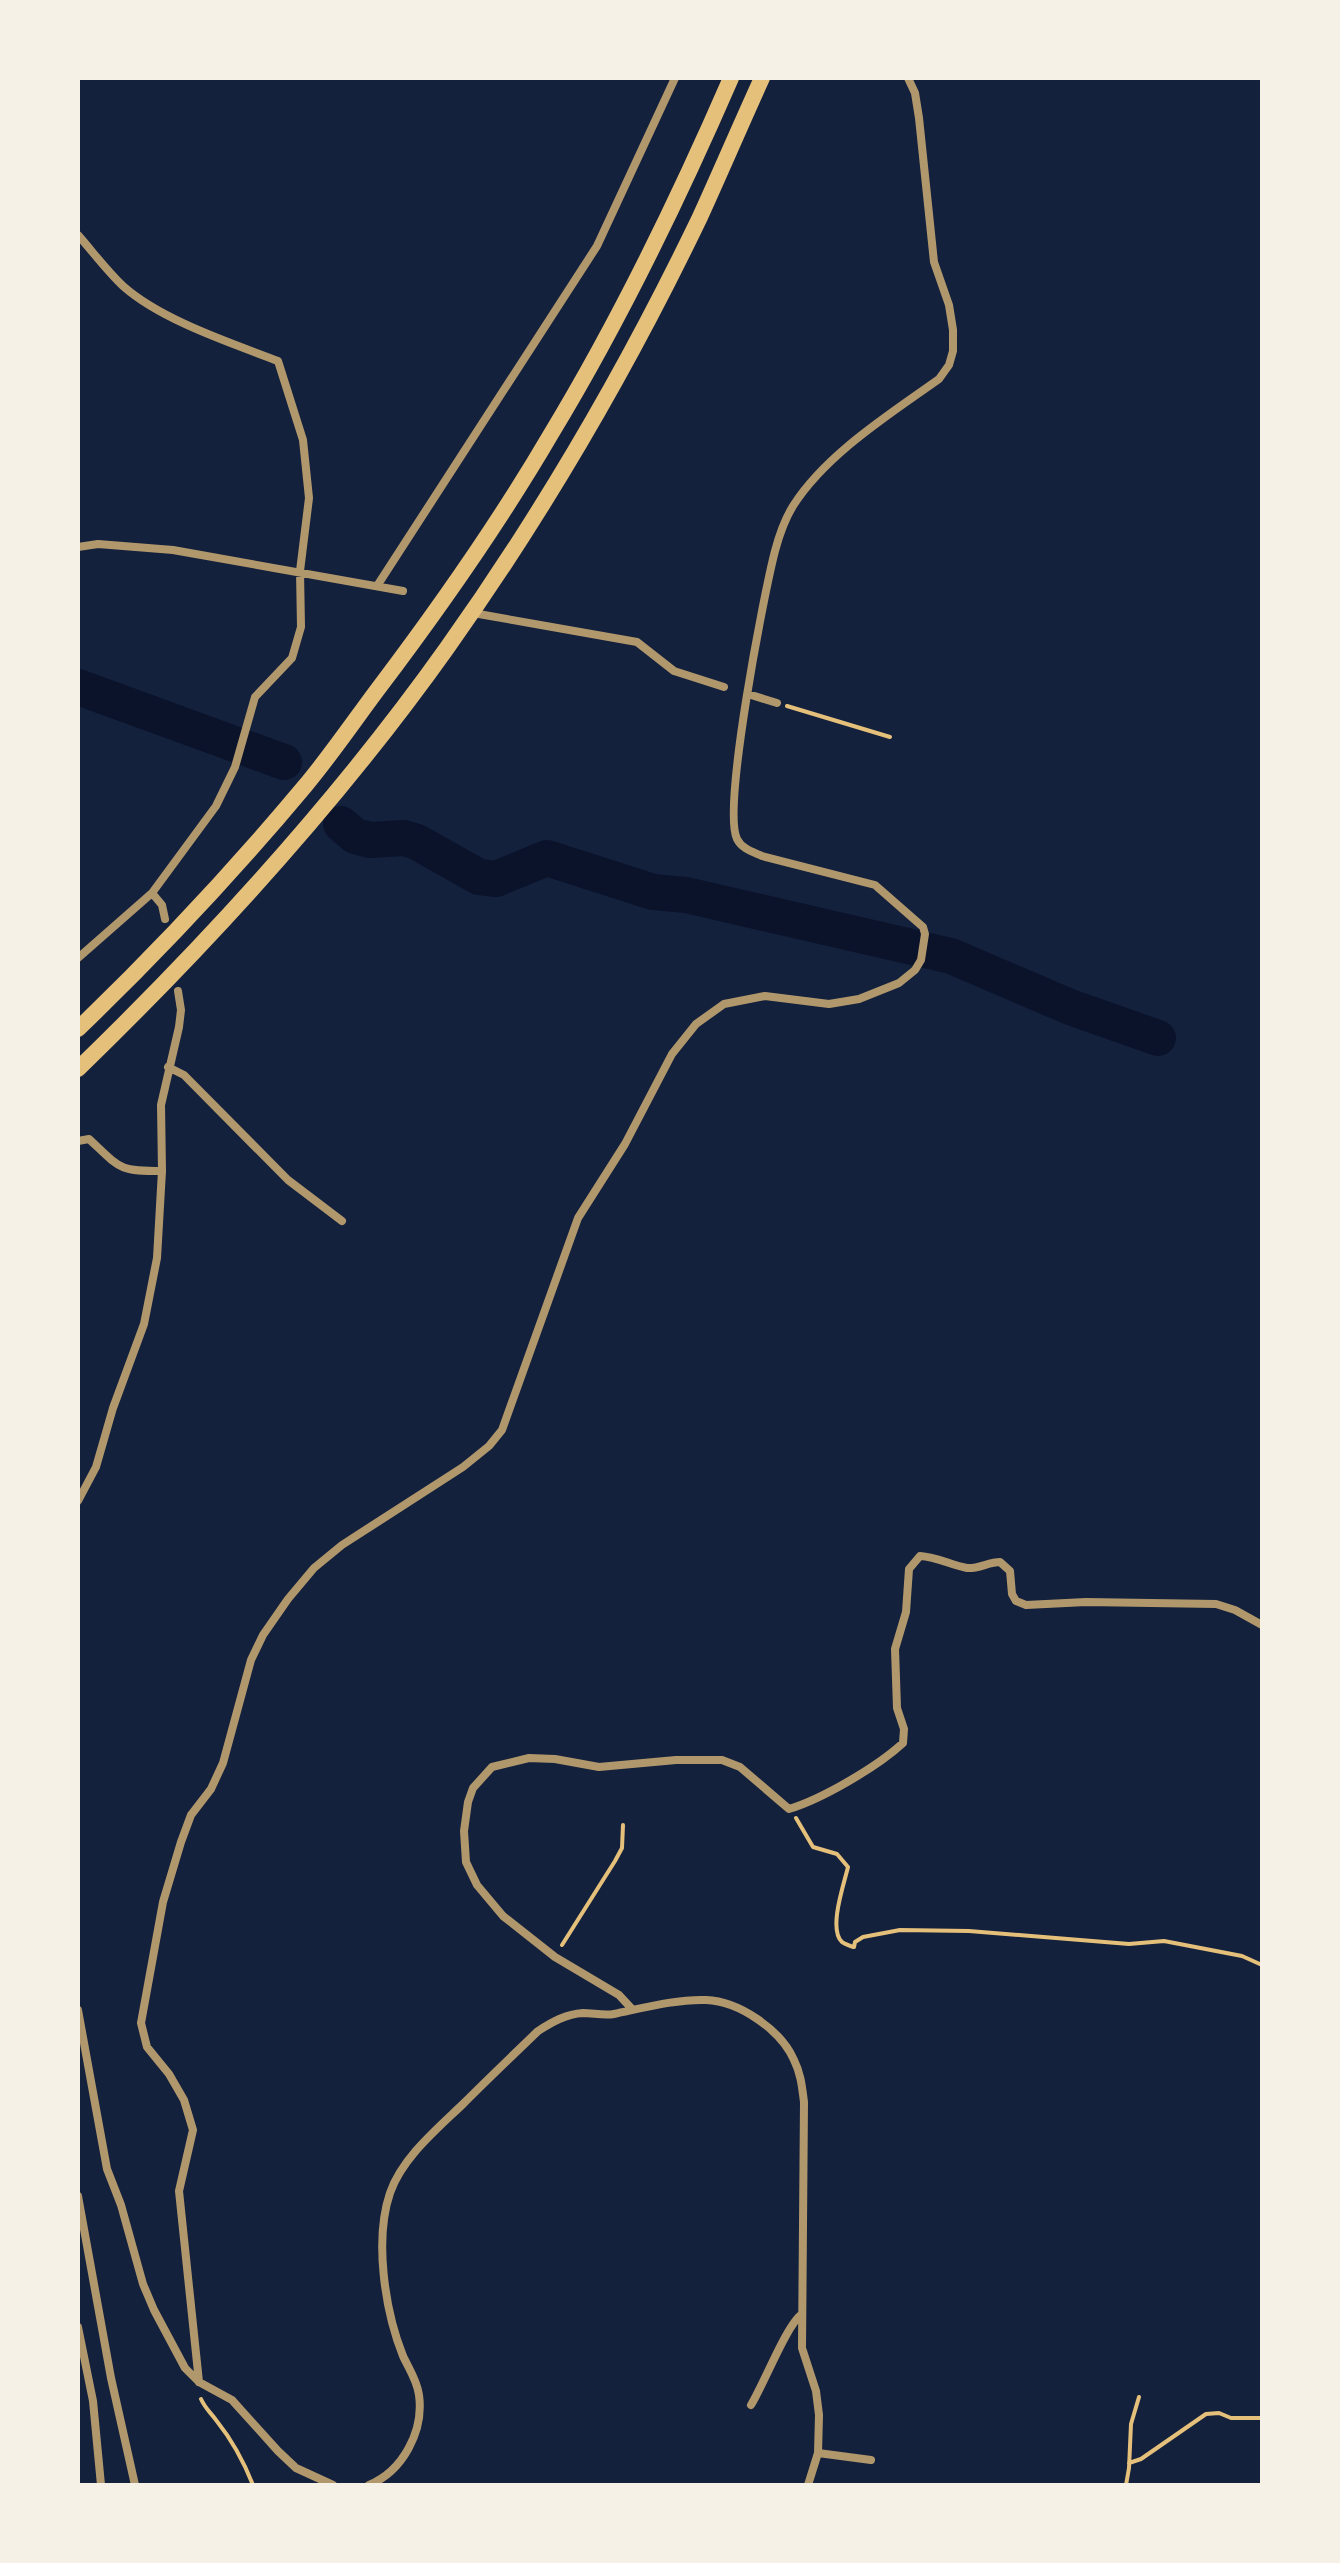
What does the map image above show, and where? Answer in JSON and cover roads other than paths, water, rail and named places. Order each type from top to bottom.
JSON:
[{"type":"highway","points":[[78,1029],[225,878],[307,784],[447,595],[552,434],[685,184],[731,78]]},
{"type":"highway","points":[[78,1069],[162,986],[331,799],[447,648],[526,528],[613,385],[699,218],[762,78]]},
{"type":"street","points":[[377,586],[597,246],[675,78]]},
{"type":"street","points":[[202,2384],[179,2191],[193,2130],[184,2100],[169,2074],[147,2047],[141,2023],[163,1902],[181,1842],[191,1815],[211,1789],[223,1763],[251,1660],[263,1635],[314,1568],[342,1545],[463,1467],[489,1446],[502,1430],[578,1218],[625,1144],[672,1054],[696,1024],[724,1004],[765,996],[829,1004],[859,999],[899,983],[915,970],[921,960],[925,934],[923,927],[875,885],[762,856],[747,849],[738,839],[733,808],[748,694],[775,551],[791,509],[828,466],[894,411],[939,379],[949,365],[953,351],[949,305],[934,262],[915,93],[908,78]]},
{"type":"street","points":[[78,235],[123,286],[144,301],[195,329],[278,361],[303,440],[309,498],[300,571],[301,627],[292,658],[255,697],[235,767],[216,806],[152,893],[78,958]]},
{"type":"street","points":[[78,547],[98,544],[173,550],[403,591]]},
{"type":"street","points":[[473,613],[637,642],[674,671],[724,687]]},
{"type":"street","points":[[748,694],[777,703]]},
{"type":"street","points":[[152,893],[162,905],[165,919]]},
{"type":"street","points":[[78,1501],[96,1467],[113,1408],[144,1324],[157,1258],[162,1171],[161,1105],[179,1027],[181,1010],[178,991]]},
{"type":"street","points":[[168,1067],[184,1075],[288,1180],[342,1221]]},
{"type":"street","points":[[78,1141],[89,1139],[118,1166],[131,1171],[162,1171]]},
{"type":"street","points":[[632,2009],[619,1995],[555,1957],[503,1916],[477,1885],[466,1862],[464,1831],[473,1788],[492,1767],[529,1758],[599,1767],[676,1760],[722,1760],[740,1767],[789,1809],[807,1803],[889,1757],[903,1743],[904,1729],[897,1708],[895,1649],[906,1612],[909,1569],[920,1556],[935,1557],[969,1568],[1000,1562],[1010,1571],[1012,1594],[1016,1601],[1026,1605],[1086,1602],[1216,1604],[1235,1610],[1262,1625]]},
{"type":"street","points":[[369,2485],[382,2479],[402,2458],[415,2438],[420,2408],[415,2377],[403,2356],[397,2334],[382,2263],[384,2226],[390,2194],[397,2179],[439,2128],[538,2031],[557,2019],[579,2013],[611,2015],[632,2009],[705,2000],[734,2005],[760,2021],[794,2057],[801,2077],[804,2102],[805,2269],[802,2348],[816,2391],[819,2415],[818,2453],[808,2485]]},
{"type":"street","points":[[78,2010],[107,2169],[121,2205],[143,2284],[185,2368],[202,2384],[232,2400],[296,2468],[333,2485]]},
{"type":"street","points":[[78,2196],[111,2378],[135,2485]]},
{"type":"street","points":[[751,2405],[789,2327],[802,2314]]},
{"type":"street","points":[[78,2327],[93,2401],[101,2485]]},
{"type":"street","points":[[818,2453],[871,2460]]},
{"type":"waterway","points":[[78,687],[284,762]]},
{"type":"waterway","points":[[341,824],[355,836],[370,840],[404,838],[417,842],[479,877],[496,879],[547,858],[653,892],[686,895],[951,956],[1070,1007],[1158,1038]]}]
